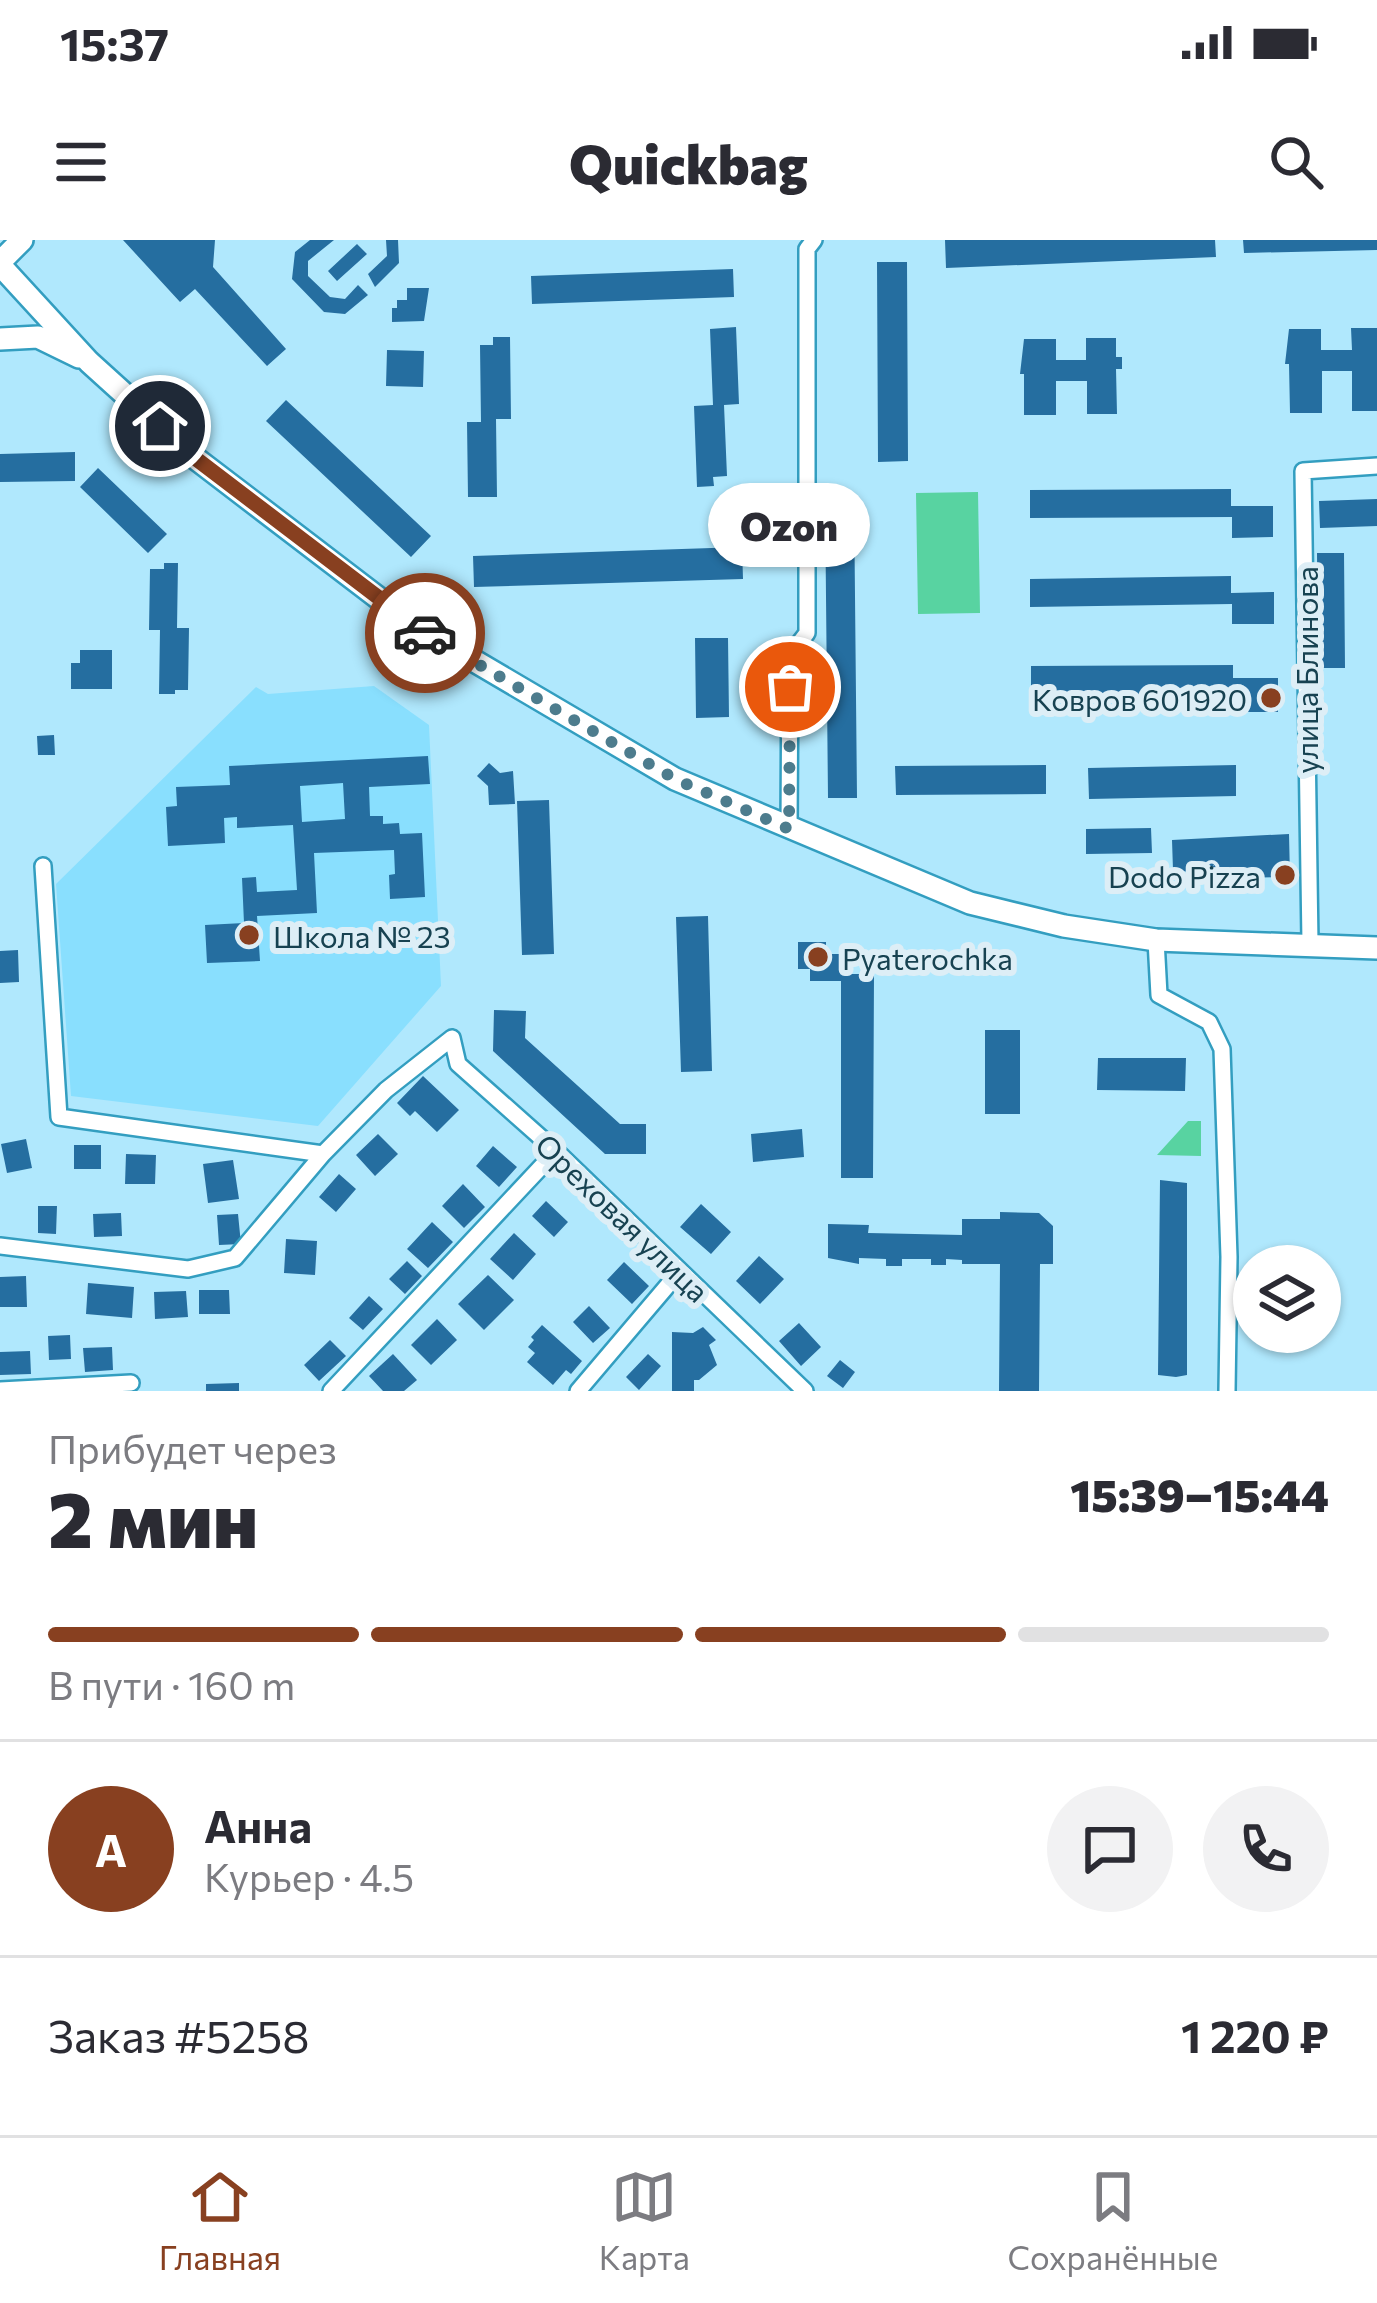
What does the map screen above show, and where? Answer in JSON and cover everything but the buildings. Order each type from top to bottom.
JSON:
[{"type":"main road","points":[[22,240],[0,264],[89,362],[195,458],[415,626],[675,779],[970,904],[1064,926],[1156,940],[1377,949]]},
{"type":"main road","points":[[0,339],[38,337],[89,362]]},
{"type":"street","points":[[789,829],[790,655],[807,633],[807,249],[814,240]]},
{"type":"street","name":"улица Блинова","points":[[1310,943],[1304,471],[1377,466]]},
{"type":"street","points":[[43,866],[59,1118],[322,1154]]},
{"type":"street","points":[[1156,940],[1159,994],[1209,1022],[1222,1049],[1227,1391]]},
{"type":"street","name":"Ореховая улица","points":[[322,1154],[386,1090],[452,1038],[458,1064],[556,1151],[805,1391]]},
{"type":"street","points":[[331,1391],[556,1151]]},
{"type":"street","points":[[0,1246],[188,1269],[235,1258],[322,1154]]},
{"type":"street","points":[[578,1391],[680,1271]]},
{"type":"street","points":[[0,1390],[131,1383]]},
{"type":"shaded area","name":"Школа № 23","points":[[374,686],[429,725],[441,986],[318,1126],[71,1096],[56,884],[256,687],[268,694]]},
{"type":"green space","points":[[978,492],[980,613],[918,614],[916,493]]},
{"type":"green space","points":[[1188,1121],[1201,1121],[1201,1156],[1157,1155]]},
{"type":"way so far","points":[[425,633],[675,779],[789,829],[790,687]]},
{"type":"place","name":"Ozon","points":[[790,687]]},
{"type":"place","name":"Ковров 601920","points":[[1271,698]]},
{"type":"place","name":"Dodo Pizza","points":[[1285,875]]},
{"type":"place","name":"Школа № 23","points":[[249,935]]},
{"type":"place","name":"Pyaterochka","points":[[818,957]]},
{"type":"route","points":[[160,426],[195,458],[425,633]]}]
